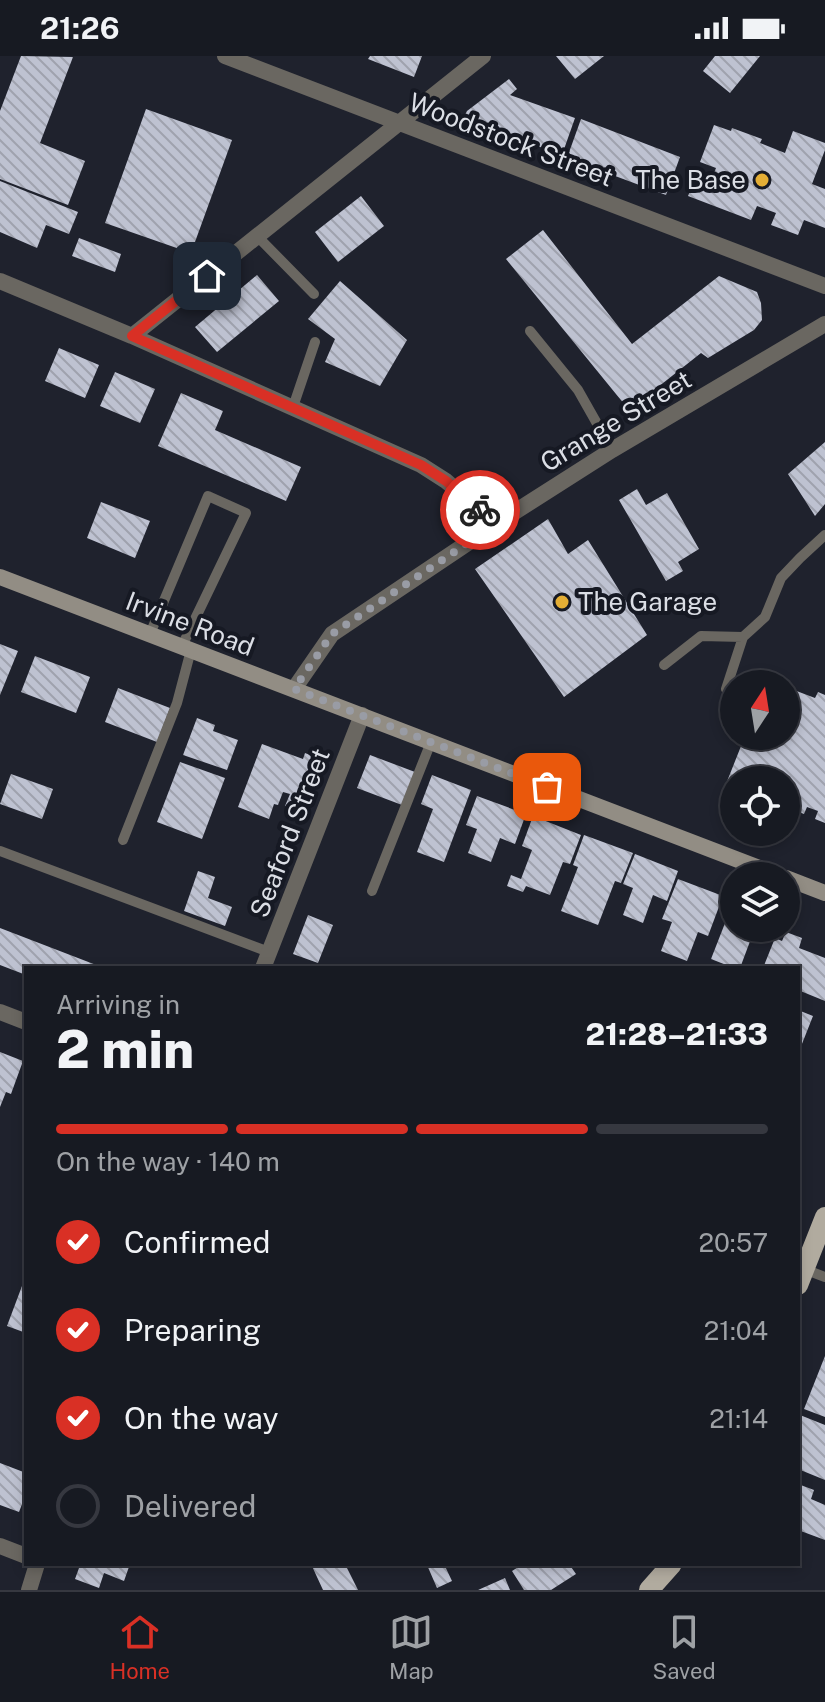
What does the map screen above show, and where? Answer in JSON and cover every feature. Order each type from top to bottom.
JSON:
[{"type":"main road","name":"Irvine Road","points":[[0,577],[744,862]]},
{"type":"main road","points":[[800,883],[825,893]]},
{"type":"main road","points":[[801,1277],[825,1217]]},
{"type":"main road","points":[[652,1589],[670,1566]]},
{"type":"street","name":"Woodstock Street","points":[[225,56],[825,286]]},
{"type":"street","points":[[132,336],[483,56]]},
{"type":"street","points":[[0,281],[132,336],[421,465],[446,481],[496,524]]},
{"type":"street","name":"Grange Street","points":[[294,689],[332,634],[612,450],[825,324]]},
{"type":"street","name":"Seaford Street","points":[[264,966],[362,715]]},
{"type":"street","points":[[0,1012],[24,1021]]},
{"type":"street","points":[[0,1546],[24,1555]]},
{"type":"street","points":[[29,1590],[36,1566]]},
{"type":"lane","points":[[257,236],[314,294]]},
{"type":"lane","points":[[530,331],[578,390],[612,450]]},
{"type":"lane","points":[[293,407],[315,342]]},
{"type":"lane","points":[[123,840],[177,703],[187,648],[246,513],[208,496],[150,634]]},
{"type":"lane","points":[[732,670],[743,637],[765,617],[781,578],[825,535]]},
{"type":"lane","points":[[664,665],[701,636],[743,637]]},
{"type":"lane","points":[[372,891],[431,742]]},
{"type":"lane","points":[[0,851],[269,952]]},
{"type":"lane","points":[[801,1277],[825,1277]]},
{"type":"building","points":[[21,56],[73,57],[40,143],[85,161],[68,205],[0,179],[0,111]]},
{"type":"building","points":[[370,56],[422,56],[414,77],[368,59]]},
{"type":"building","points":[[556,56],[604,56],[575,79]]},
{"type":"building","points":[[715,56],[760,56],[730,93],[703,71]]},
{"type":"building","points":[[509,79],[517,89],[510,95],[575,118],[562,155],[469,121],[465,115],[467,111]]},
{"type":"building","points":[[146,109],[232,140],[191,253],[105,223]]},
{"type":"building","points":[[581,119],[680,157],[666,195],[567,158]]},
{"type":"building","name":"The Base","points":[[714,125],[762,139],[760,143],[785,153],[793,131],[825,143],[812,184],[825,189],[825,228],[804,220],[798,235],[771,225],[776,213],[757,206],[751,220],[688,196],[696,177],[710,183],[716,168],[700,162]]},
{"type":"building","points":[[0,181],[78,212],[69,234],[46,225],[37,248],[0,232]]},
{"type":"building","points":[[361,196],[384,226],[338,262],[315,232]]},
{"type":"building","points":[[543,230],[632,344],[719,276],[757,292],[762,320],[754,330],[708,358],[701,353],[629,410],[506,259]]},
{"type":"building","points":[[79,238],[121,254],[115,272],[72,256]]},
{"type":"building","points":[[257,275],[279,301],[217,352],[195,327]]},
{"type":"building","points":[[340,281],[407,340],[380,386],[325,362],[335,339],[308,319]]},
{"type":"building","points":[[59,348],[99,365],[85,398],[45,381]]},
{"type":"building","points":[[115,372],[155,389],[140,423],[100,406]]},
{"type":"building","points":[[181,393],[223,411],[215,430],[301,467],[286,501],[158,446]]},
{"type":"building","points":[[825,442],[825,504],[815,516],[788,474]]},
{"type":"building","points":[[637,489],[646,505],[667,493],[699,549],[678,562],[683,571],[666,581],[619,500]]},
{"type":"building","points":[[101,502],[150,521],[135,558],[87,538]]},
{"type":"building","name":"The Garage","points":[[548,519],[568,554],[588,540],[647,635],[564,697],[475,569]]},
{"type":"building","points":[[0,644],[18,651],[0,695]]},
{"type":"building","points":[[35,656],[90,677],[76,713],[21,692]]},
{"type":"building","points":[[118,688],[170,708],[157,742],[105,722]]},
{"type":"building","points":[[800,692],[815,698],[818,692],[825,695],[825,823],[815,819],[818,811],[807,807],[804,814],[800,812],[800,766],[733,766],[739,750],[800,750]]},
{"type":"building","points":[[197,718],[215,725],[213,731],[238,740],[227,770],[183,755]]},
{"type":"building","points":[[262,744],[303,759],[305,753],[320,759],[301,812],[285,806],[290,794],[283,792],[278,805],[274,804],[269,819],[238,807]]},
{"type":"building","points":[[370,755],[415,772],[402,805],[357,788]]},
{"type":"building","points":[[180,762],[225,778],[202,839],[157,822]]},
{"type":"building","points":[[11,774],[53,789],[42,819],[0,804]]},
{"type":"building","points":[[432,775],[471,790],[444,862],[417,852],[433,809],[421,804]]},
{"type":"building","points":[[477,796],[526,814],[515,844],[500,838],[491,862],[468,853],[477,829],[466,825]]},
{"type":"building","points":[[533,816],[581,835],[570,864],[563,862],[550,895],[526,886],[523,892],[507,886],[511,875],[521,879],[532,850],[522,846]]},
{"type":"building","points":[[584,835],[633,853],[621,883],[615,881],[598,925],[561,911],[578,867],[573,865]]},
{"type":"building","points":[[635,854],[678,871],[667,901],[653,895],[643,923],[623,915],[633,888],[623,884]]},
{"type":"building","points":[[198,871],[215,877],[208,898],[232,907],[225,926],[184,911]]},
{"type":"building","points":[[678,879],[720,895],[720,904],[708,936],[698,932],[687,961],[661,951],[672,922],[662,919]]},
{"type":"building","points":[[308,915],[333,925],[318,963],[293,954]]},
{"type":"building","points":[[0,928],[99,966],[24,966],[24,974],[0,965]]},
{"type":"building","points":[[720,936],[720,942],[750,942],[741,966],[729,966],[711,959]]},
{"type":"building","points":[[802,938],[799,948],[825,958],[825,1001],[800,991],[800,966],[764,966],[773,942],[800,942]]},
{"type":"building","points":[[800,1011],[813,1016],[800,1049]]},
{"type":"building","points":[[0,1052],[23,1061],[11,1094],[6,1092],[0,1107]]},
{"type":"building","points":[[22,1286],[24,1286],[24,1332],[7,1326]]},
{"type":"building","points":[[825,1356],[825,1417],[804,1409]]},
{"type":"building","points":[[800,1415],[825,1425],[825,1480],[800,1470]]},
{"type":"building","points":[[0,1463],[24,1472],[24,1499],[19,1512],[0,1505]]},
{"type":"building","points":[[800,1485],[814,1490],[811,1499],[825,1505],[825,1540],[800,1531]]},
{"type":"building","points":[[74,1566],[129,1566],[124,1581],[104,1573],[99,1588],[75,1579],[79,1568]]},
{"type":"building","points":[[312,1566],[346,1566],[358,1590],[323,1590]]},
{"type":"building","points":[[427,1566],[445,1566],[452,1581],[437,1588]]},
{"type":"building","points":[[520,1566],[570,1566],[576,1574],[551,1590],[524,1590],[512,1571]]},
{"type":"building","points":[[505,1578],[510,1590],[478,1590]]},
{"type":"way so far","points":[[480,510],[496,524],[332,634],[294,689],[547,787]]},
{"type":"place","name":"The Base","points":[[762,180]]},
{"type":"place","name":"The Garage","points":[[562,602]]},
{"type":"route","points":[[207,276],[132,336],[421,465],[446,481],[480,510]]}]
